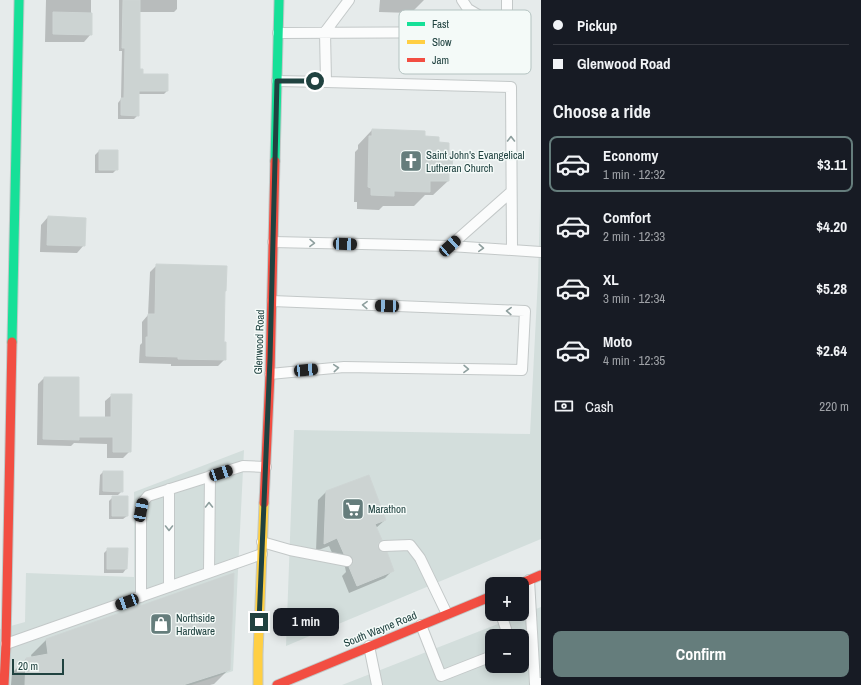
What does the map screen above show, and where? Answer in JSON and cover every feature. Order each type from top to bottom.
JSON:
[{"type":"street","points":[[4,685],[3,645],[19,0]]},
{"type":"street","name":"Glenwood Road","points":[[258,685],[262,542],[270,374],[279,0]]},
{"type":"street","points":[[529,580],[541,575]]},
{"type":"street","name":"South Wayne Road","points":[[277,685],[485,599]]},
{"type":"lane","points":[[326,82],[325,32],[348,0]]},
{"type":"lane","points":[[462,0],[470,10]]},
{"type":"lane","points":[[278,33],[399,32]]},
{"type":"lane","points":[[277,81],[511,87],[510,192],[512,250]]},
{"type":"lane","points":[[450,246],[510,192]]},
{"type":"lane","points":[[273,242],[450,246],[541,252]]},
{"type":"lane","points":[[270,374],[344,367],[522,370],[525,312],[272,301]]},
{"type":"lane","points":[[141,596],[141,510],[143,502],[148,496],[243,466],[266,467]]},
{"type":"lane","points":[[209,572],[210,476]]},
{"type":"lane","points":[[168,587],[169,489]]},
{"type":"lane","points":[[262,542],[290,550],[347,561]]},
{"type":"lane","points":[[384,546],[410,545],[420,558],[447,614]]},
{"type":"lane","points":[[3,645],[262,554]]},
{"type":"lane","points":[[529,621],[536,684]]},
{"type":"lane","points":[[421,625],[441,676],[485,659]]},
{"type":"lane","points":[[369,646],[377,685]]},
{"type":"shaded area","points":[[541,173],[541,539],[286,646],[294,430],[530,434],[538,278]]},
{"type":"shaded area","points":[[244,450],[233,671],[191,685],[0,685],[0,629],[25,622],[26,573],[134,577],[134,492]]},
{"type":"shaded area","points":[[541,607],[541,685],[342,685],[505,621],[529,621],[529,612]]},
{"type":"building","points":[[123,0],[140,0],[140,69],[143,69],[143,74],[168,74],[168,91],[139,91],[139,116],[121,115],[121,98],[124,98],[125,48],[122,48]]},
{"type":"building","points":[[53,12],[92,13],[92,35],[53,34]]},
{"type":"building","name":"Saint John's Evangelical Lutheran Church","points":[[372,129],[425,131],[425,136],[439,137],[439,142],[449,143],[449,153],[453,153],[452,170],[449,170],[449,181],[430,181],[430,192],[394,191],[394,196],[371,195],[371,188],[368,187],[369,136],[372,136]]},
{"type":"building","points":[[99,150],[118,150],[118,170],[99,170]]},
{"type":"building","points":[[48,216],[86,218],[85,246],[47,245]]},
{"type":"building","points":[[156,264],[227,266],[224,342],[226,342],[226,360],[178,359],[178,357],[146,356],[148,314],[155,314]]},
{"type":"building","points":[[44,377],[79,377],[79,417],[111,417],[111,394],[132,394],[131,452],[113,452],[113,437],[79,437],[79,440],[43,439]]},
{"type":"building","points":[[103,471],[123,471],[123,492],[103,491]]},
{"type":"building","points":[[369,475],[386,520],[375,524],[382,540],[378,543],[378,547],[381,552],[387,552],[394,571],[357,586],[349,567],[353,563],[353,559],[351,556],[344,554],[337,538],[324,544],[326,491]]},
{"type":"building","points":[[112,496],[128,496],[128,516],[112,516]]},
{"type":"building","points":[[107,548],[128,548],[127,569],[107,569]]},
{"type":"building","name":"Northside Hardware","points":[[234,573],[230,670],[183,685],[25,685],[26,658],[48,654],[46,639]]},
{"type":"traffic: fast","points":[[12,342],[19,0]]},
{"type":"traffic: fast","points":[[275,161],[279,0]]},
{"type":"traffic: slow","points":[[258,685],[264,503]]},
{"type":"traffic: jam","points":[[264,503],[270,374],[275,161]]},
{"type":"traffic: jam","points":[[4,685],[12,342]]},
{"type":"traffic: jam","points":[[529,580],[541,575]]},
{"type":"traffic: jam","points":[[277,685],[485,599]]},
{"type":"place","name":"Saint John's Evangelical Lutheran Church","points":[[411,161]]},
{"type":"place","name":"Marathon","points":[[353,509]]},
{"type":"place","name":"Northside Hardware","points":[[161,624]]},
{"type":"route","points":[[259,622],[272,301],[277,81],[315,81]]}]
